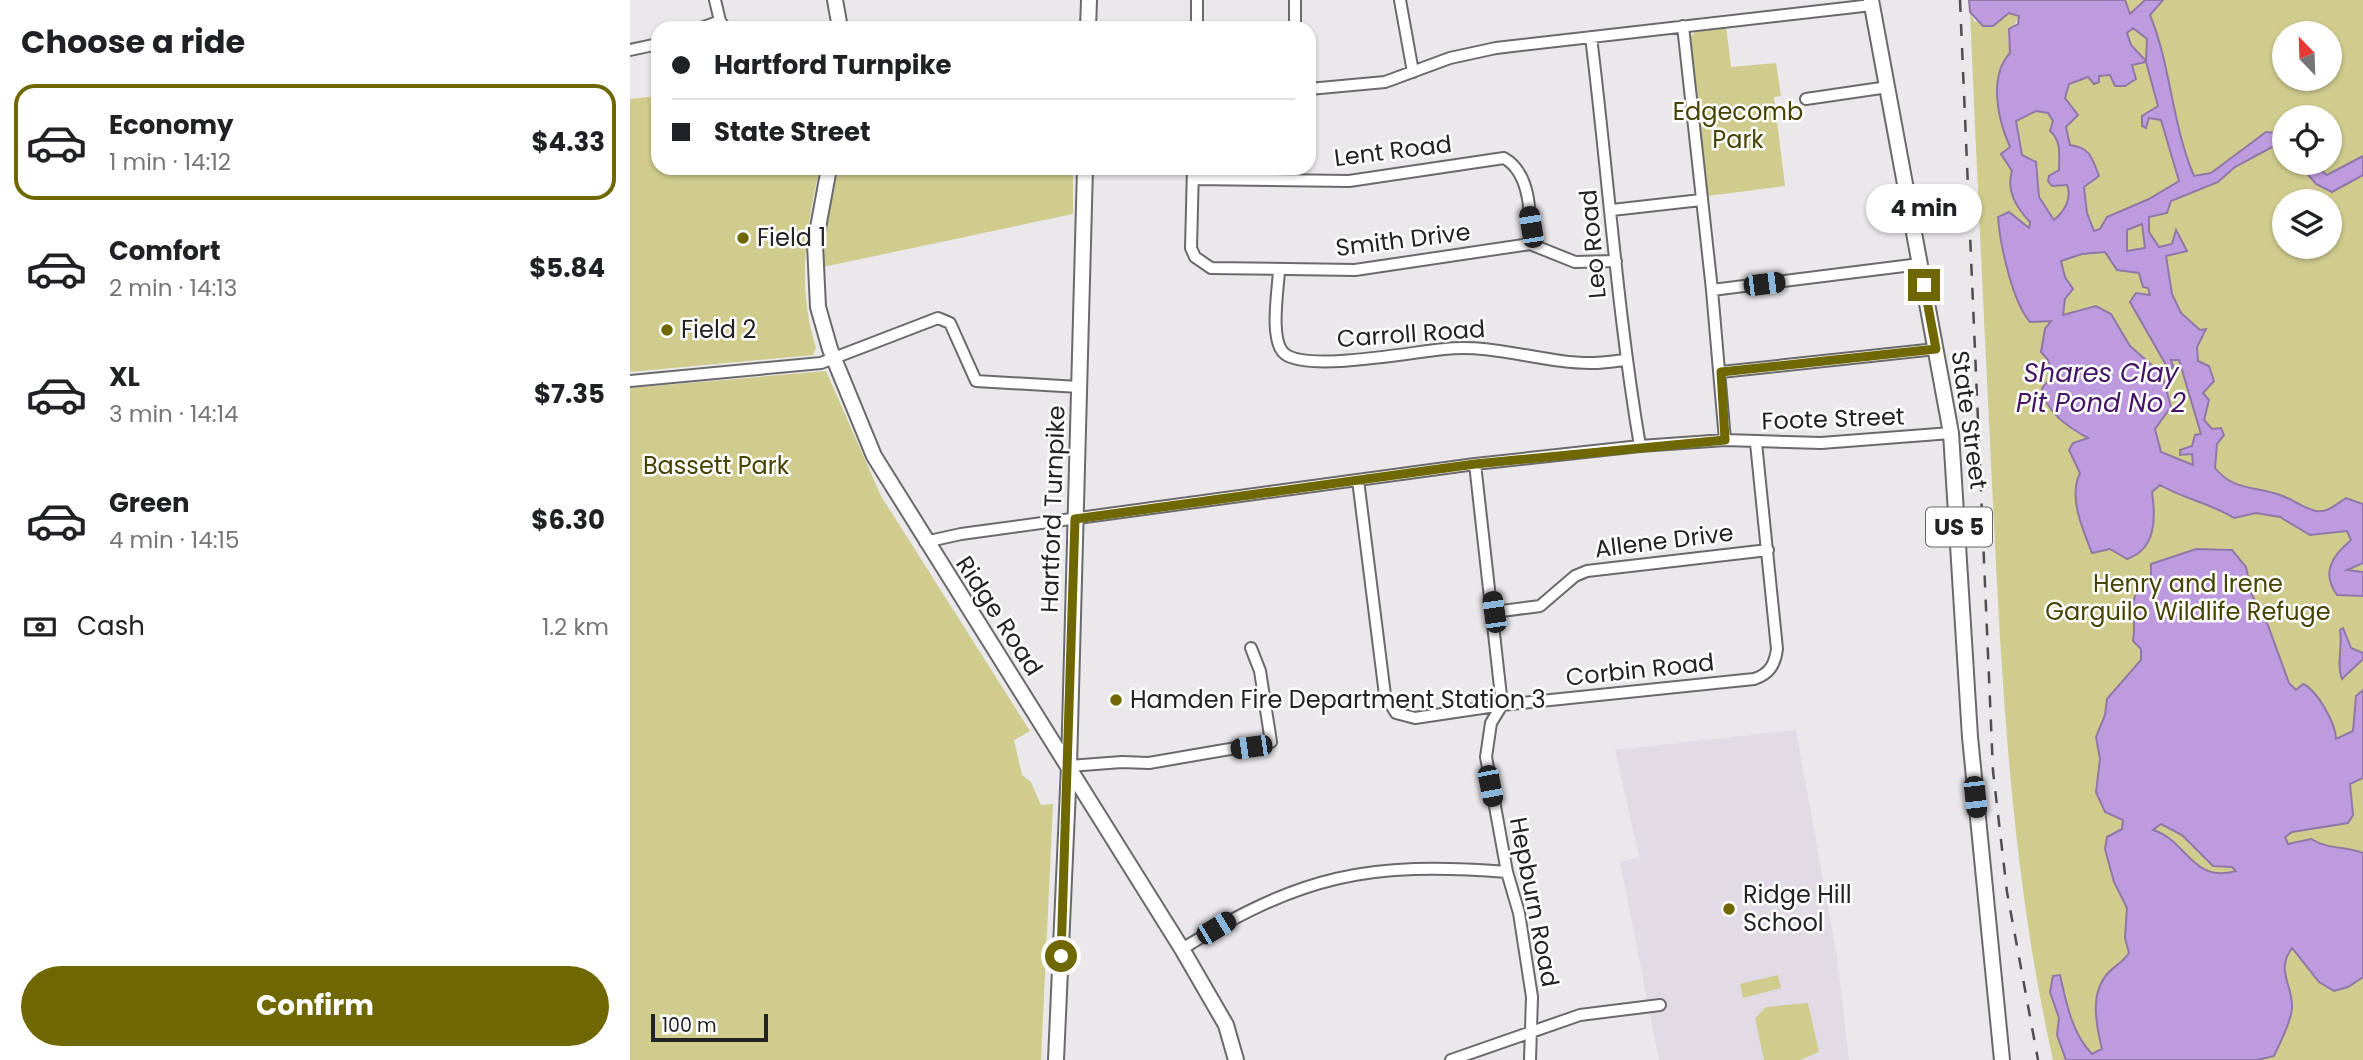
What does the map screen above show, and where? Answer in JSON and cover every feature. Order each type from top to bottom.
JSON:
[{"type":"main road","points":[[835,0],[839,21]]},
{"type":"main road","points":[[1088,21],[1089,0]]},
{"type":"main road","name":"State Street","points":[[1871,2],[1951,433],[1970,737],[2002,1060]]},
{"type":"main road","name":"Ridge Road","points":[[828,175],[817,225],[814,265],[818,307],[834,359],[880,469],[1182,949],[1226,1025],[1236,1060]]},
{"type":"main road","name":"Hartford Turnpike","points":[[1056,1060],[1069,766],[1085,175]]},
{"type":"street","points":[[715,0],[721,21]]},
{"type":"street","points":[[1197,21],[1198,0]]},
{"type":"street","points":[[1295,0],[1295,21]]},
{"type":"street","points":[[1400,0],[1413,72]]},
{"type":"street","points":[[1316,89],[1385,82],[1470,51],[1871,2]]},
{"type":"street","points":[[1683,26],[1721,372],[1725,440]]},
{"type":"street","name":"Leo Road","points":[[1591,37],[1612,210],[1626,360],[1640,446]]},
{"type":"street","points":[[630,50],[651,46]]},
{"type":"street","points":[[1805,99],[1888,87]]},
{"type":"street","name":"Lent Road","points":[[1215,175],[1349,181],[1504,158],[1515,164],[1524,182],[1531,227],[1530,244]]},
{"type":"street","name":"Smith Drive","points":[[1193,175],[1190,239],[1195,257],[1211,268],[1355,270],[1530,244]]},
{"type":"street","points":[[1612,210],[1701,200]]},
{"type":"street","points":[[1530,244],[1575,262],[1616,261]]},
{"type":"street","points":[[1712,290],[1920,264]]},
{"type":"street","name":"Carroll Road","points":[[1279,271],[1276,336],[1281,351],[1295,360],[1338,360],[1448,348],[1498,350],[1592,363],[1626,360]]},
{"type":"street","points":[[630,381],[821,363],[939,318],[950,323],[976,381],[1079,387]]},
{"type":"street","points":[[1721,372],[1936,349]]},
{"type":"street","name":"Foote Street","points":[[925,542],[1475,464],[1640,446],[1725,440],[1821,443],[1951,433]]},
{"type":"street","name":"Corbin Road","points":[[1358,480],[1385,695],[1391,708],[1402,716],[1415,718],[1502,705],[1761,677],[1772,666],[1777,649],[1756,443]]},
{"type":"street","name":"Hepburn Road","points":[[1475,464],[1494,612],[1502,705],[1491,723],[1486,757],[1507,872],[1519,913],[1532,997],[1530,1060]]},
{"type":"street","name":"Allene Drive","points":[[1494,612],[1540,606],[1575,576],[1587,571],[1768,550]]},
{"type":"street","points":[[1069,766],[1149,763],[1271,742],[1260,671],[1251,648]]},
{"type":"street","points":[[1182,949],[1271,899],[1329,879],[1406,867],[1507,872]]},
{"type":"street","points":[[1451,1060],[1580,1015],[1660,1004]]},
{"type":"shaded area","name":"Ridge Hill School","points":[[1796,730],[1837,956],[1849,1060],[1659,1060],[1620,862],[1639,857],[1615,750]]},
{"type":"green space","name":"Henry and Irene Garguilo Wildlife Refuge","points":[[2125,0],[2363,0],[2363,1060],[2257,1060],[2274,1056],[2233,1060],[2053,1060],[2039,991],[2018,853],[2005,713],[1970,12],[1974,21],[1993,26],[2010,13],[2019,16],[2008,38],[2010,53],[2001,63],[2127,7]]},
{"type":"green space","name":"Edgecomb Park","points":[[1726,26],[1731,67],[1776,63],[1781,96],[1774,97],[1785,186],[1707,196],[1689,39],[1696,31]]},
{"type":"green space","points":[[651,97],[651,175],[818,175],[810,214],[805,258],[806,303],[816,348],[813,355],[630,372],[630,99]]},
{"type":"green space","points":[[837,175],[1073,175],[1073,214],[823,267],[826,231]]},
{"type":"green space","name":"Bassett Park","points":[[826,371],[881,496],[1030,731],[1014,740],[1022,775],[1031,782],[1041,805],[1053,804],[1041,1060],[630,1060],[630,388]]},
{"type":"green space","points":[[1778,975],[1781,988],[1743,998],[1740,984]]},
{"type":"green space","points":[[1808,1003],[1819,1052],[1800,1060],[1764,1060],[1755,1018],[1766,1007]]},
{"type":"water","name":"Shares Clay Pit Pond No 2","points":[[1969,0],[2125,0],[2130,14],[2145,0],[2163,0],[2150,15],[2194,176],[2211,173],[2266,132],[2272,133],[2272,147],[2235,167],[2218,182],[2171,201],[2167,213],[2149,217],[2149,232],[2159,247],[2172,244],[2176,230],[2187,251],[2166,256],[2172,294],[2181,313],[2200,330],[2206,329],[2197,347],[2198,361],[2209,366],[2214,381],[2203,393],[2209,400],[2204,420],[2212,429],[2221,428],[2224,435],[2217,444],[2215,468],[2229,481],[2280,495],[2316,511],[2329,509],[2346,498],[2363,504],[2363,563],[2347,570],[2363,572],[2363,596],[2337,595],[2330,579],[2329,572],[2334,559],[2351,540],[2347,531],[2310,535],[2280,517],[2256,513],[2234,518],[2160,485],[2152,492],[2152,532],[2144,548],[2127,559],[2110,549],[2092,553],[2076,503],[2080,473],[2069,450],[2073,443],[2088,438],[2059,418],[2044,397],[2042,388],[2053,375],[2048,360],[2041,352],[2045,329],[2051,321],[2030,322],[2024,313],[2008,272],[1999,228],[1998,217],[2009,212],[2029,228],[2030,222],[2020,211],[2011,192],[2012,171],[2001,154],[2010,147],[1997,99],[1999,74],[2010,53],[2009,29],[2018,24],[2019,16],[2009,13],[1993,26],[1983,26],[1970,12]],"holes":[[[2133,28],[2147,39],[2146,61],[2131,45],[2127,33]],[[2146,62],[2158,106],[2142,116],[2142,126],[2146,128],[2149,118],[2161,120],[2179,181],[2149,199],[2107,217],[2100,229],[2094,231],[2087,213],[2084,187],[2099,176],[2087,151],[2070,145],[2066,127],[2078,115],[2065,98],[2069,84],[2088,77],[2094,84],[2099,82],[2099,76],[2110,75],[2115,86],[2125,86],[2136,79],[2132,65]],[[2036,111],[2048,113],[2053,121],[2050,131],[2058,144],[2059,170],[2049,176],[2048,181],[2052,186],[2067,185],[2069,195],[2064,208],[2054,220],[2039,197],[2036,162],[2022,155],[2016,121]],[[2142,224],[2145,248],[2127,251],[2127,230]],[[2105,252],[2117,270],[2139,273],[2143,287],[2148,288],[2150,295],[2136,293],[2130,302],[2166,365],[2174,369],[2171,360],[2179,360],[2201,434],[2195,435],[2192,446],[2180,450],[2180,455],[2192,454],[2193,465],[2161,452],[2155,429],[2171,407],[2162,374],[2130,346],[2111,314],[2096,306],[2063,315],[2065,299],[2073,289],[2065,277],[2061,261],[2082,254]]]},
{"type":"water","points":[[2363,156],[2363,175],[2337,189],[2326,189],[2316,184],[2308,175],[2342,175],[2342,167]]},
{"type":"water","points":[[2196,549],[2232,550],[2246,567],[2252,595],[2266,620],[2289,683],[2296,690],[2303,684],[2320,700],[2336,739],[2353,731],[2356,696],[2363,690],[2363,778],[2350,784],[2353,815],[2348,823],[2292,832],[2285,837],[2288,844],[2311,839],[2324,845],[2363,853],[2363,977],[2348,987],[2334,991],[2319,982],[2292,948],[2285,964],[2292,999],[2290,1020],[2274,1056],[2257,1060],[2066,1060],[2057,1035],[2059,1018],[2050,992],[2053,976],[2060,975],[2079,1037],[2092,1054],[2102,1049],[2096,1019],[2096,999],[2103,980],[2129,953],[2125,938],[2127,908],[2114,882],[2105,849],[2107,837],[2122,829],[2123,820],[2105,812],[2096,792],[2100,759],[2096,737],[2105,715],[2107,699],[2141,660],[2141,649],[2133,641],[2133,606],[2137,593],[2151,577],[2151,564]],"holes":[[[2161,824],[2182,835],[2213,866],[2232,867],[2236,871],[2209,871],[2199,866],[2165,835],[2153,830]]]},
{"type":"water","points":[[2343,628],[2351,648],[2363,653],[2363,659],[2342,679],[2340,630]]},
{"type":"railway","points":[[1960,0],[1993,771],[2007,892],[2038,1060]]},
{"type":"place","name":"Field 1","points":[[743,238]]},
{"type":"place","name":"Field 2","points":[[667,330]]},
{"type":"place","name":"Hamden Fire Department Station 3","points":[[1116,700]]},
{"type":"place","name":"Ridge Hill School","points":[[1729,909]]},
{"type":"route","points":[[1061,956],[1075,519],[1475,464],[1640,446],[1725,440],[1721,372],[1936,349],[1924,285]]}]
